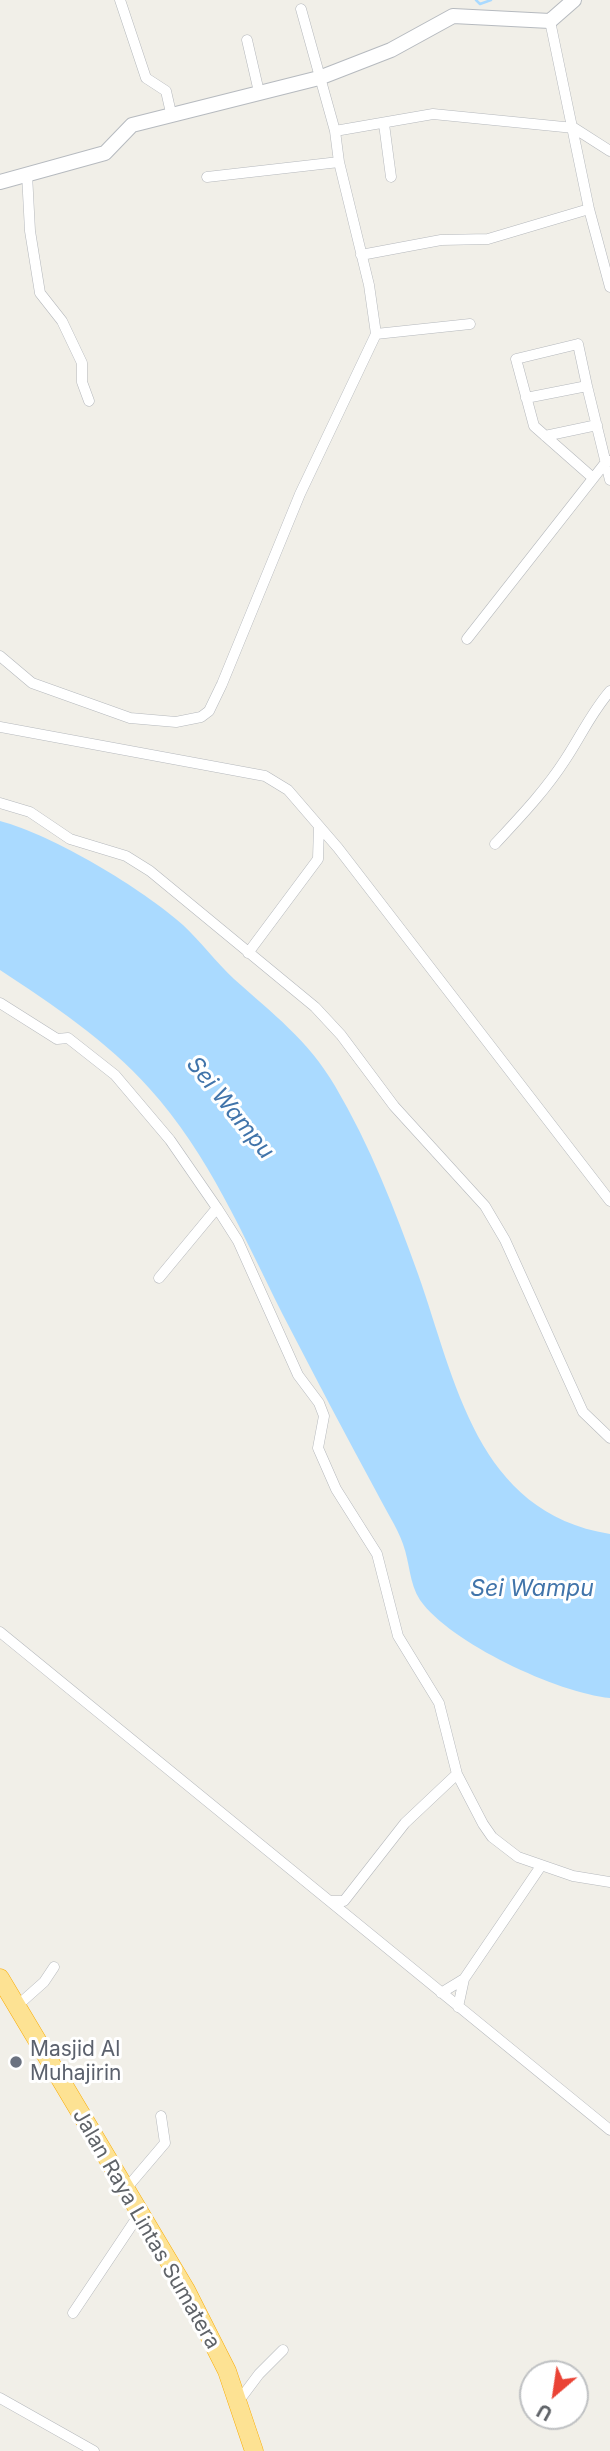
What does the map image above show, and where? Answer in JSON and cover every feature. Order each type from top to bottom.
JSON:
[{"type":"highway","name":"Jalan Raya Lintas Sumatera","points":[[0,1978],[186,2290],[238,2403],[254,2451]]},
{"type":"street","points":[[120,0],[146,78],[166,91],[171,113]]},
{"type":"street","points":[[0,182],[105,153],[128,127],[171,113],[319,78],[391,50],[453,16],[550,21],[574,0]]},
{"type":"street","points":[[0,656],[32,683],[124,717],[176,722],[201,718],[207,713],[300,494],[376,334],[335,131],[301,9]]},
{"type":"street","points":[[550,21],[589,209],[610,287]]},
{"type":"street","points":[[247,40],[259,92]]},
{"type":"street","points":[[335,131],[433,114],[574,128],[610,151]]},
{"type":"street","points":[[384,124],[391,177]]},
{"type":"street","points":[[207,177],[340,162]]},
{"type":"street","points":[[27,174],[30,231],[40,293],[62,321],[82,363],[82,382],[89,401]]},
{"type":"street","points":[[361,255],[441,240],[488,239],[589,209]]},
{"type":"street","points":[[376,334],[471,324]]},
{"type":"street","points":[[593,478],[534,426],[516,359],[578,344],[608,461],[610,480]]},
{"type":"street","points":[[526,398],[587,386]]},
{"type":"street","points":[[545,436],[597,425]]},
{"type":"street","points":[[467,639],[608,461]]},
{"type":"street","points":[[495,844],[547,786],[567,758],[581,728],[610,691]]},
{"type":"street","points":[[0,727],[265,776],[288,790],[319,825],[610,1201]]},
{"type":"street","points":[[0,803],[30,811],[70,839],[126,856],[142,866],[194,905],[323,1016],[394,1106],[485,1206],[505,1240],[583,1412],[610,1438]]},
{"type":"street","points":[[248,953],[318,859],[321,845],[319,825]]},
{"type":"street","points":[[0,1003],[57,1039],[68,1038],[115,1075],[170,1140],[238,1241],[298,1375],[319,1403],[324,1416],[318,1448],[336,1489],[377,1554],[398,1636],[439,1703],[457,1774],[492,1838],[518,1857],[541,1866],[610,1882]]},
{"type":"street","points":[[159,1278],[217,1208]]},
{"type":"street","points":[[0,1632],[610,2130]]},
{"type":"street","points":[[327,1900],[338,1903],[344,1901],[405,1823],[457,1774]]},
{"type":"street","points":[[458,2007],[464,1979],[541,1866]]},
{"type":"street","points":[[17,2006],[38,1988],[54,1967]]},
{"type":"street","points":[[440,1993],[464,1979]]},
{"type":"street","points":[[125,2190],[164,2143],[161,2116]]},
{"type":"street","points":[[72,2313],[140,2213]]},
{"type":"street","points":[[238,2403],[258,2374],[283,2350]]},
{"type":"street","points":[[0,2398],[94,2451]]},
{"type":"water","name":"Sei Wampu","points":[[0,821],[71,851],[121,880],[166,911],[190,932],[234,979],[289,1028],[325,1070],[360,1131],[381,1178],[418,1274],[460,1397],[478,1436],[500,1470],[529,1499],[565,1521],[610,1534],[610,1698],[563,1687],[507,1663],[455,1633],[420,1600],[398,1531],[306,1360],[223,1197],[190,1140],[133,1071],[59,1010],[0,970]]},
{"type":"waterway","points":[[476,0],[480,4],[491,0]]},
{"type":"place","name":"Masjid Al Muhajirin","points":[[16,2062]]}]
